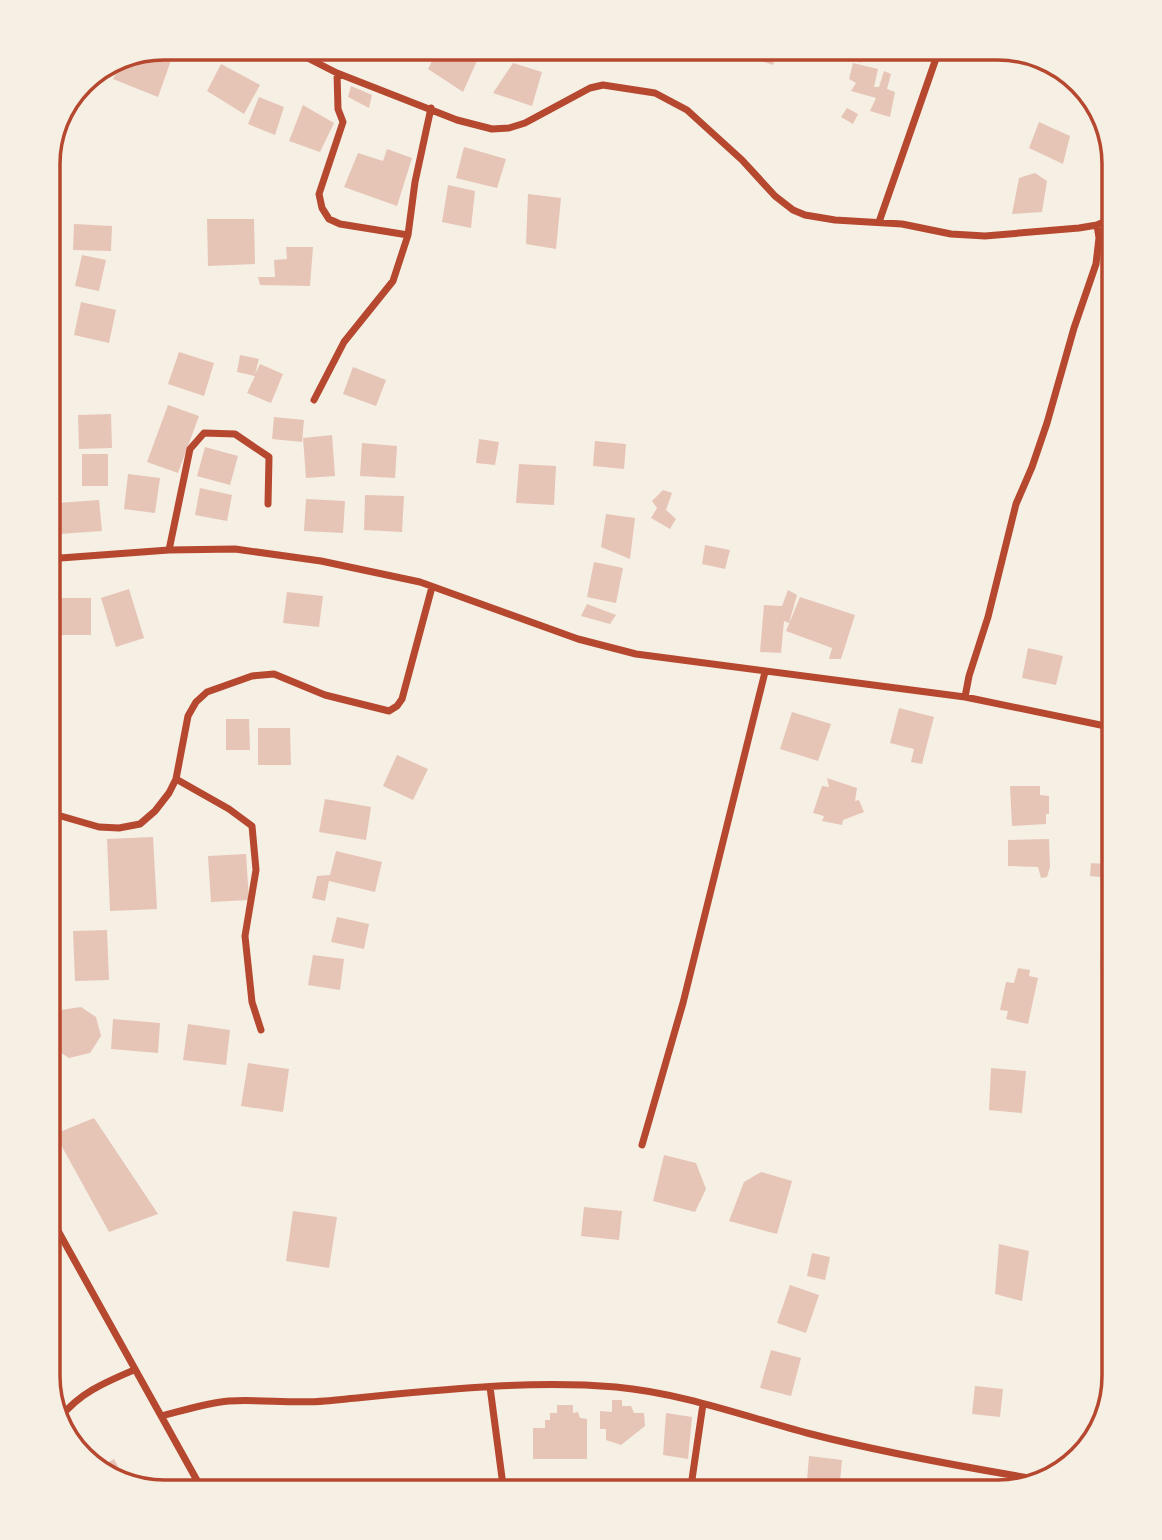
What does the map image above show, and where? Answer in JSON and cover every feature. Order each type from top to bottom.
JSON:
[{"type":"street","points":[[310,59],[337,73],[457,120],[492,129],[509,128],[524,123],[590,88],[603,85],[654,93],[687,110],[742,160],[775,196],[793,210],[805,215],[978,236],[1055,230],[1102,223]]},
{"type":"street","points":[[879,222],[935,60]]},
{"type":"street","points":[[337,73],[338,109],[343,122],[319,194],[322,208],[329,219],[340,224],[408,235]]},
{"type":"street","points":[[314,400],[344,342],[393,281],[408,235],[430,108]]},
{"type":"street","points":[[965,697],[968,676],[988,617],[1016,504],[1047,423],[1074,328],[1096,264],[1099,237],[1097,225]]},
{"type":"street","points":[[169,550],[190,449],[204,433],[235,433],[269,457],[268,504]]},
{"type":"street","points":[[60,558],[169,550],[235,549],[321,561],[432,587],[578,639],[636,654],[965,697],[1102,725]]},
{"type":"street","points":[[59,816],[99,827],[119,828],[140,824],[155,811],[176,779],[188,716],[196,702],[207,692],[252,676],[274,674],[325,695],[389,712],[402,698],[432,587]]},
{"type":"street","points":[[642,1144],[683,1003],[765,672]]},
{"type":"street","points":[[176,779],[229,809],[252,826],[256,870],[245,936],[252,1002],[261,1030]]},
{"type":"street","points":[[59,1233],[197,1480]]},
{"type":"street","points":[[65,1411],[91,1389],[134,1370]]},
{"type":"street","points":[[162,1416],[200,1405],[230,1401],[317,1401],[557,1384],[618,1388],[703,1404],[808,1433],[1024,1477]]},
{"type":"street","points":[[490,1387],[503,1480]]},
{"type":"street","points":[[692,1480],[703,1404]]},
{"type":"building","points":[[172,59],[158,97],[113,79],[117,71],[124,67]]},
{"type":"building","points":[[433,59],[478,59],[463,92],[428,69]]},
{"type":"building","points":[[757,60],[774,60],[773,65]]},
{"type":"building","points":[[513,63],[542,72],[532,106],[493,93]]},
{"type":"building","points":[[853,63],[878,69],[874,87],[879,87],[884,71],[891,74],[887,89],[895,92],[890,117],[870,111],[876,98],[851,91],[856,83],[849,79]]},
{"type":"building","points":[[221,64],[260,85],[244,114],[207,91]]},
{"type":"building","points":[[351,86],[372,95],[369,108],[348,97]]},
{"type":"building","points":[[259,97],[284,107],[275,135],[248,124]]},
{"type":"building","points":[[303,105],[334,123],[320,152],[289,141]]},
{"type":"building","points":[[847,108],[858,114],[853,124],[841,117]]},
{"type":"building","points":[[1039,122],[1070,136],[1063,164],[1029,148]]},
{"type":"building","points":[[464,147],[506,159],[497,188],[456,178]]},
{"type":"building","points":[[387,149],[412,158],[397,206],[344,187],[358,153],[383,161]]},
{"type":"building","points":[[1035,173],[1047,181],[1042,212],[1012,214],[1019,178]]},
{"type":"building","points":[[448,185],[475,191],[471,228],[442,222]]},
{"type":"building","points":[[528,194],[561,198],[556,249],[526,244]]},
{"type":"building","points":[[207,219],[254,219],[255,264],[208,266]]},
{"type":"building","points":[[74,224],[112,226],[111,251],[73,250]]},
{"type":"building","points":[[286,247],[313,247],[310,286],[260,285],[258,277],[275,277],[274,260],[287,259]]},
{"type":"building","points":[[82,255],[106,260],[99,291],[75,286]]},
{"type":"building","points":[[81,302],[116,310],[109,343],[74,335]]},
{"type":"building","points":[[179,352],[214,363],[204,396],[168,384]]},
{"type":"building","points":[[240,355],[259,359],[255,374],[260,364],[283,374],[271,403],[247,393],[255,376],[237,372]]},
{"type":"building","points":[[353,367],[386,380],[376,406],[343,394]]},
{"type":"building","points":[[168,405],[199,416],[178,473],[147,462]]},
{"type":"building","points":[[111,414],[112,448],[79,449],[78,415]]},
{"type":"building","points":[[274,417],[304,420],[302,442],[272,439]]},
{"type":"building","points":[[332,435],[335,476],[306,478],[303,438]]},
{"type":"building","points":[[479,439],[499,442],[495,465],[476,463]]},
{"type":"building","points":[[595,441],[626,444],[624,469],[593,466]]},
{"type":"building","points":[[362,443],[397,446],[395,478],[360,476]]},
{"type":"building","points":[[205,447],[238,456],[230,485],[197,476]]},
{"type":"building","points":[[82,454],[108,454],[108,486],[82,486]]},
{"type":"building","points":[[519,464],[556,466],[554,505],[516,503]]},
{"type":"building","points":[[128,474],[160,478],[155,513],[124,509]]},
{"type":"building","points":[[200,488],[232,495],[227,521],[195,515]]},
{"type":"building","points":[[663,490],[672,493],[666,510],[676,519],[670,529],[651,518],[657,508],[652,501]]},
{"type":"building","points":[[365,495],[404,496],[402,532],[364,530]]},
{"type":"building","points":[[306,499],[345,501],[343,533],[304,531]]},
{"type":"building","points":[[99,500],[102,531],[60,534],[60,503]]},
{"type":"building","points":[[606,514],[635,518],[630,559],[601,547]]},
{"type":"building","points":[[705,545],[730,550],[725,569],[702,564]]},
{"type":"building","points":[[594,562],[623,568],[616,603],[587,597]]},
{"type":"building","points":[[129,589],[144,638],[116,647],[101,598]]},
{"type":"building","points":[[788,590],[797,595],[789,623],[784,621],[781,653],[760,652],[764,605],[782,606]]},
{"type":"building","points":[[287,592],[323,596],[319,627],[283,623]]},
{"type":"building","points":[[800,597],[855,615],[841,659],[829,659],[832,648],[786,631]]},
{"type":"building","points":[[60,598],[91,598],[91,635],[60,635]]},
{"type":"building","points":[[587,604],[616,615],[610,624],[581,616]]},
{"type":"building","points":[[1028,648],[1063,656],[1056,685],[1022,678]]},
{"type":"building","points":[[899,708],[934,717],[922,764],[911,762],[914,749],[890,743]]},
{"type":"building","points":[[792,712],[831,724],[818,761],[780,749]]},
{"type":"building","points":[[226,719],[249,719],[250,750],[226,750]]},
{"type":"building","points":[[258,728],[290,728],[291,765],[258,765]]},
{"type":"building","points":[[397,755],[428,769],[413,800],[383,786]]},
{"type":"building","points":[[827,778],[857,788],[855,801],[859,800],[864,812],[843,820],[842,825],[822,821],[824,816],[813,813],[822,786],[829,787]]},
{"type":"building","points":[[1010,786],[1040,786],[1040,795],[1049,796],[1046,824],[1012,826]]},
{"type":"building","points":[[325,799],[371,807],[366,840],[319,832]]},
{"type":"building","points":[[153,837],[157,909],[110,911],[107,839]]},
{"type":"building","points":[[1049,839],[1050,867],[1047,877],[1041,878],[1038,867],[1008,866],[1008,840]]},
{"type":"building","points":[[336,851],[382,862],[375,892],[329,881],[325,901],[312,898],[317,876],[330,875]]},
{"type":"building","points":[[246,854],[249,900],[211,902],[208,856]]},
{"type":"building","points":[[1091,863],[1102,864],[1102,882],[1101,877],[1090,876]]},
{"type":"building","points":[[337,917],[369,924],[364,949],[331,942]]},
{"type":"building","points":[[107,930],[109,980],[75,981],[73,931]]},
{"type":"building","points":[[313,955],[344,959],[340,990],[308,985]]},
{"type":"building","points":[[1018,968],[1030,970],[1029,976],[1038,978],[1028,1024],[1006,1019],[1008,1011],[1000,1010],[1006,982],[1014,983]]},
{"type":"building","points":[[81,1007],[96,1017],[101,1036],[90,1053],[69,1058],[59,1052],[59,1010]]},
{"type":"building","points":[[113,1019],[160,1023],[158,1053],[111,1049]]},
{"type":"building","points":[[188,1024],[230,1030],[226,1065],[183,1060]]},
{"type":"building","points":[[248,1063],[289,1069],[283,1112],[241,1106]]},
{"type":"building","points":[[991,1068],[1026,1071],[1022,1113],[989,1110]]},
{"type":"building","points":[[94,1118],[158,1214],[109,1232],[59,1142],[59,1132]]},
{"type":"building","points":[[664,1155],[696,1163],[706,1189],[695,1212],[653,1201]]},
{"type":"building","points":[[761,1172],[792,1181],[777,1234],[729,1221],[744,1182]]},
{"type":"building","points":[[584,1207],[622,1211],[619,1240],[581,1236]]},
{"type":"building","points":[[293,1211],[337,1217],[329,1268],[286,1261]]},
{"type":"building","points":[[999,1244],[1029,1251],[1022,1301],[995,1294]]},
{"type":"building","points":[[812,1253],[830,1257],[825,1280],[807,1276]]},
{"type":"building","points":[[790,1285],[819,1295],[806,1333],[777,1323]]},
{"type":"building","points":[[771,1350],[801,1358],[791,1396],[760,1388]]},
{"type":"building","points":[[975,1386],[1003,1389],[1000,1417],[972,1414]]},
{"type":"building","points":[[612,1400],[622,1400],[622,1406],[631,1406],[634,1413],[644,1413],[645,1426],[621,1445],[606,1440],[606,1429],[600,1429],[600,1411],[612,1412]]},
{"type":"building","points":[[557,1405],[573,1405],[573,1413],[578,1412],[580,1418],[587,1419],[587,1459],[533,1459],[533,1428],[545,1428],[545,1420],[550,1420],[550,1413],[557,1413]]},
{"type":"building","points":[[666,1413],[692,1417],[688,1459],[663,1455]]},
{"type":"building","points":[[809,1456],[842,1460],[840,1480],[807,1480]]},
{"type":"building","points":[[114,1459],[121,1472],[112,1467],[107,1463]]}]
